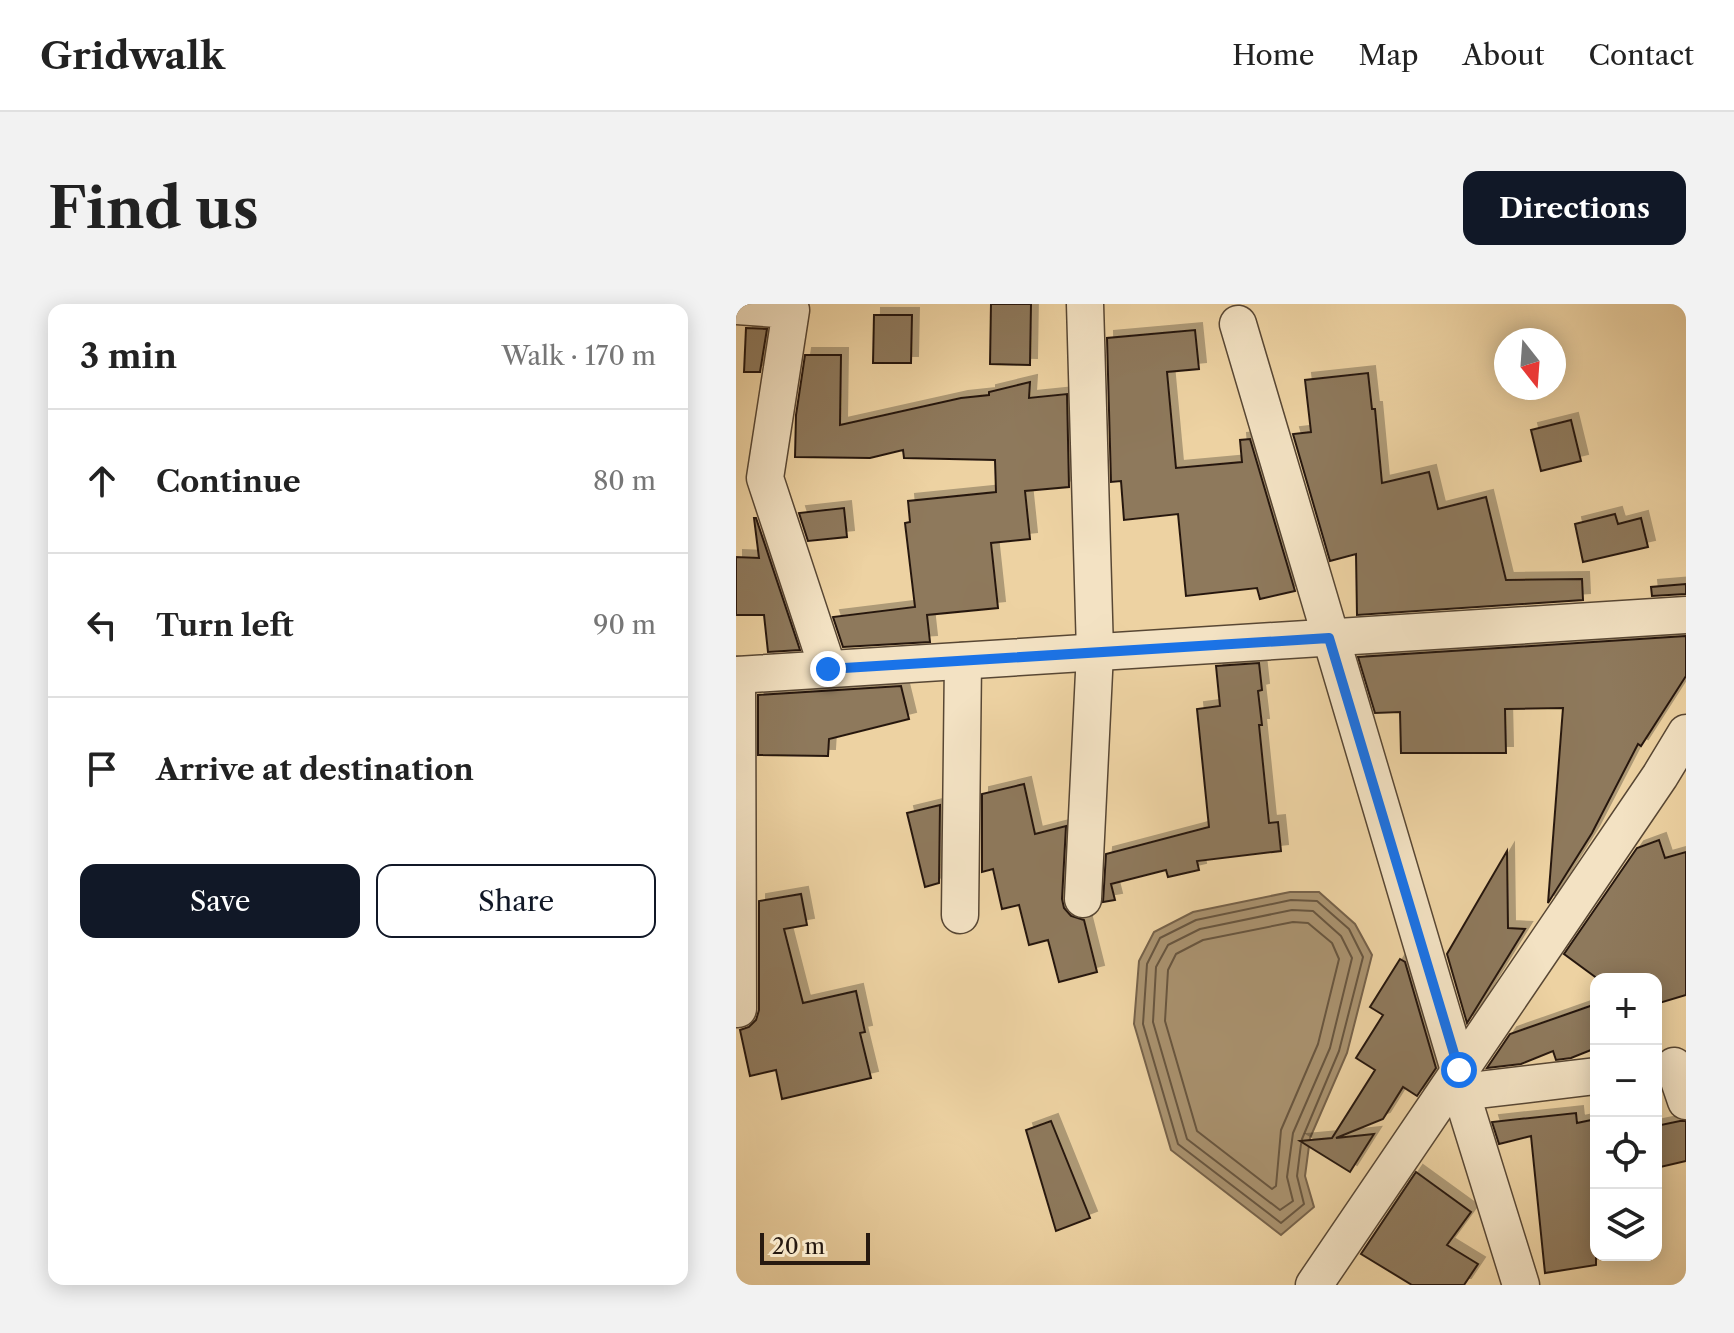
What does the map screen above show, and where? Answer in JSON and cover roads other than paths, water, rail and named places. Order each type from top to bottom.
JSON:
[{"type":"street","points":[[1083,899],[1095,652],[1085,304]]},
{"type":"street","points":[[736,306],[791,310],[765,478],[828,669]]},
{"type":"street","points":[[1238,324],[1521,1285]]},
{"type":"street","points":[[738,1009],[736,675],[1686,615]]},
{"type":"street","points":[[960,915],[963,661]]},
{"type":"street","points":[[1314,1285],[1460,1081],[1686,733]]},
{"type":"street","points":[[1672,1067],[1686,1101]]},
{"type":"street","points":[[1460,1081],[1590,1076]]},
{"type":"water","points":[[1290,892],[1319,892],[1355,924],[1372,955],[1347,1053],[1310,1138],[1305,1176],[1314,1207],[1281,1235],[1171,1150],[1134,1024],[1139,961],[1154,932],[1193,912]]}]
